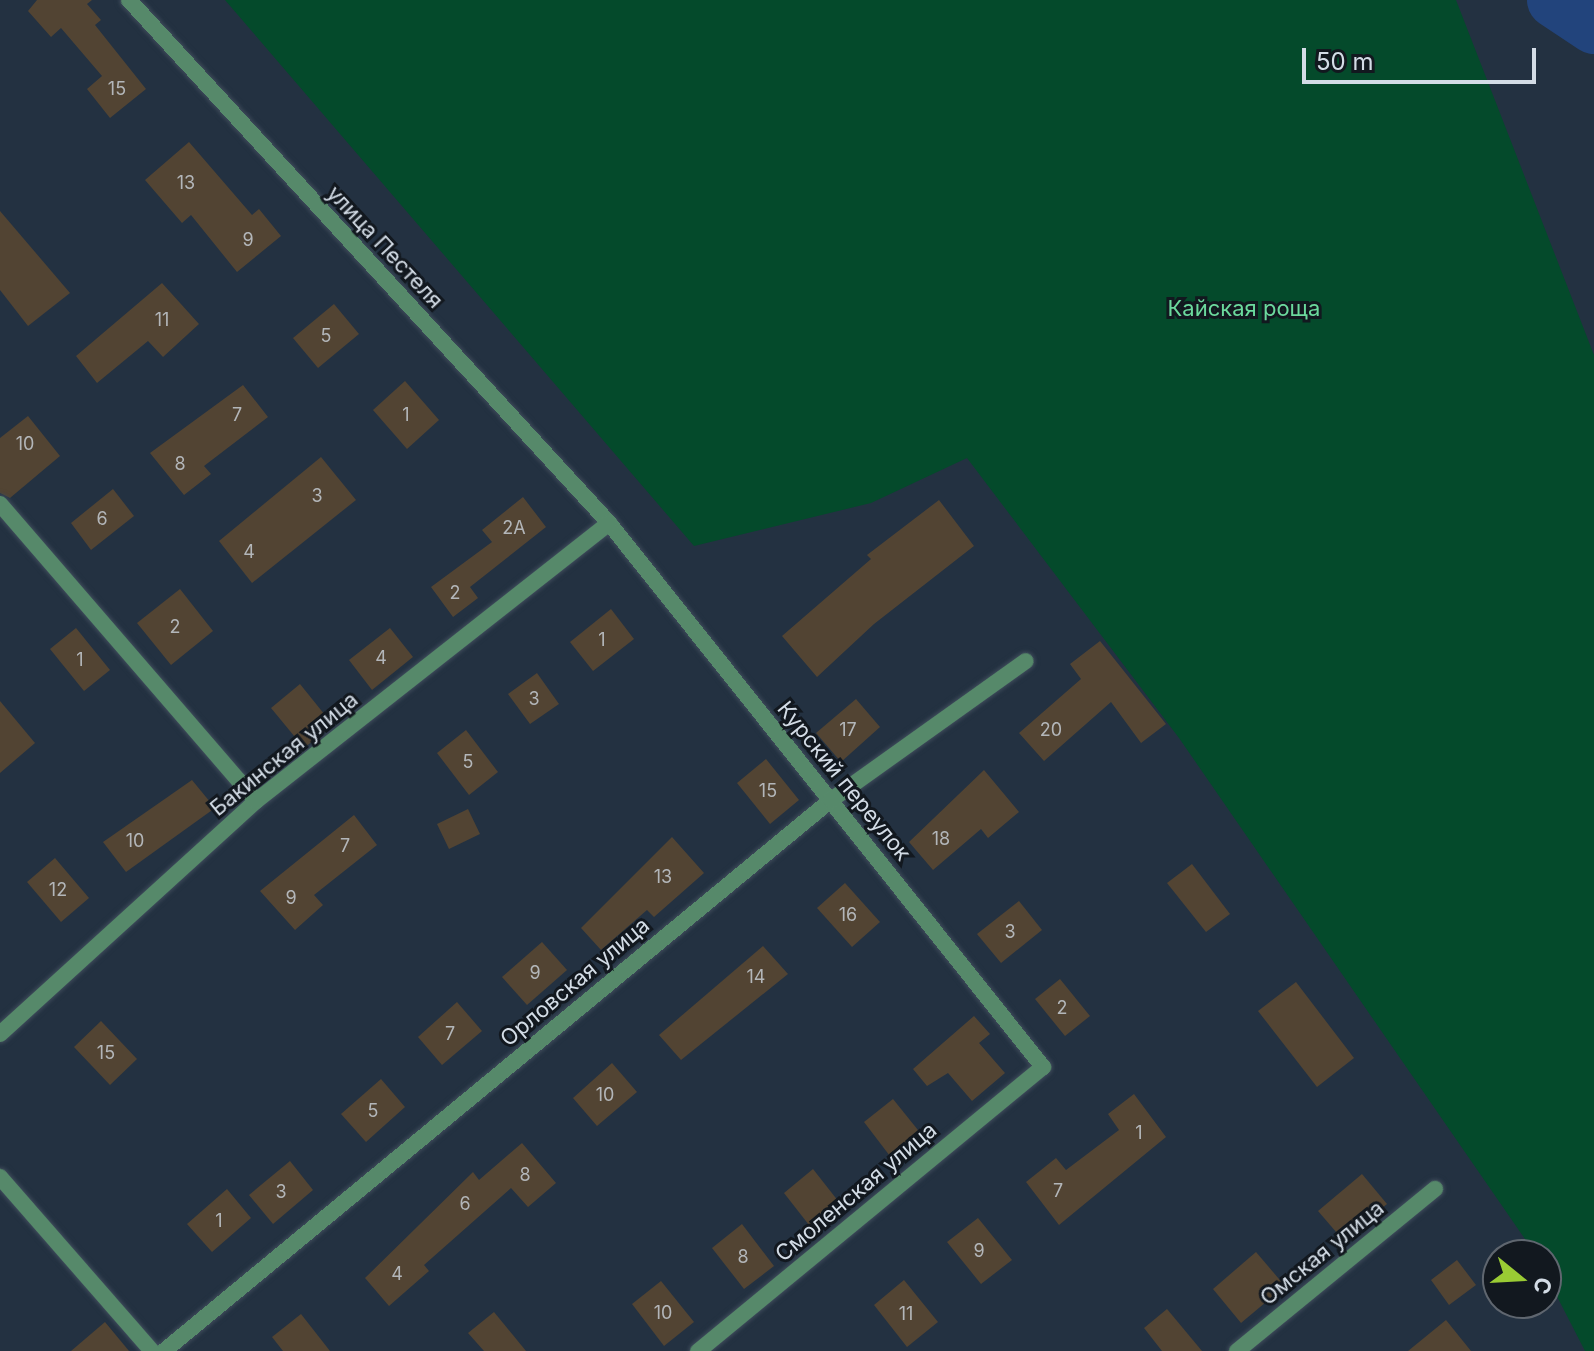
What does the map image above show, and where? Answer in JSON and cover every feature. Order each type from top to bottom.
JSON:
[{"type":"street","name":"улица Пестеля","points":[[129,0],[609,523]]},
{"type":"street","points":[[0,504],[256,801]]},
{"type":"street","name":"Курский переулок","points":[[609,523],[1043,1067]]},
{"type":"street","name":"Бакинская улица","points":[[0,1034],[256,801],[609,523]]},
{"type":"street","name":"Орловская улица","points":[[164,1351],[831,800],[1026,661]]},
{"type":"street","name":"Смоленская улица","points":[[698,1351],[1043,1067]]},
{"type":"street","points":[[0,1177],[152,1351]]},
{"type":"street","name":"Омская улица","points":[[1237,1351],[1435,1189]]},
{"type":"green space","name":"Кайская роща","points":[[225,0],[1456,0],[1594,355],[1594,1351],[1585,1351],[1562,1306],[1562,1239],[1525,1239],[1179,738],[967,458],[871,503],[694,546]]},
{"type":"building","points":[[37,0],[92,0],[87,4],[101,20],[95,25],[146,89],[110,118],[87,89],[102,76],[61,28],[51,37],[28,11]]},
{"type":"building","points":[[189,142],[252,215],[259,209],[281,236],[237,272],[191,215],[182,223],[145,180]]},
{"type":"building","points":[[0,211],[70,293],[28,326],[0,290]]},
{"type":"building","points":[[162,283],[199,324],[163,357],[148,341],[97,383],[76,356]]},
{"type":"building","points":[[334,304],[359,334],[318,368],[293,338]]},
{"type":"building","points":[[405,381],[439,420],[407,449],[373,410]]},
{"type":"building","points":[[243,385],[268,417],[204,466],[211,474],[184,495],[150,453]]},
{"type":"building","points":[[28,416],[60,456],[10,498],[0,493],[0,438]]},
{"type":"building","points":[[321,457],[356,500],[252,583],[219,541]]},
{"type":"building","points":[[113,489],[134,516],[91,550],[71,523]]},
{"type":"building","points":[[523,497],[546,527],[470,587],[478,598],[453,617],[431,587],[492,542],[482,530]]},
{"type":"building","points":[[939,500],[974,546],[874,624],[817,677],[782,636],[871,559],[867,555]]},
{"type":"building","points":[[180,589],[213,631],[171,665],[137,623]]},
{"type":"building","points":[[611,609],[634,639],[593,671],[570,642]]},
{"type":"building","points":[[76,628],[110,670],[84,691],[50,649]]},
{"type":"building","points":[[390,628],[413,657],[372,690],[349,660]]},
{"type":"building","points":[[1100,641],[1166,724],[1141,743],[1111,702],[1044,761],[1019,733],[1081,679],[1070,664]]},
{"type":"building","points":[[537,673],[559,704],[530,724],[508,694]]},
{"type":"building","points":[[300,684],[333,725],[304,748],[271,708]]},
{"type":"building","points":[[856,699],[880,727],[841,762],[816,733]]},
{"type":"building","points":[[0,701],[35,743],[0,773]]},
{"type":"building","points":[[466,730],[498,772],[469,795],[437,753]]},
{"type":"building","points":[[766,759],[799,800],[770,824],[737,783]]},
{"type":"building","points":[[984,770],[1019,812],[988,838],[981,829],[933,870],[909,842]]},
{"type":"building","points":[[192,780],[215,808],[126,872],[103,842]]},
{"type":"building","points":[[468,809],[480,834],[449,849],[437,824]]},
{"type":"building","points":[[354,815],[377,845],[314,895],[323,905],[295,930],[260,891]]},
{"type":"building","points":[[672,837],[704,873],[654,917],[647,910],[601,950],[581,928]]},
{"type":"building","points":[[55,858],[89,898],[61,922],[27,882]]},
{"type":"building","points":[[1192,864],[1230,914],[1206,932],[1167,883]]},
{"type":"building","points":[[845,883],[880,922],[852,947],[817,908]]},
{"type":"building","points":[[1019,901],[1042,930],[1001,963],[977,934]]},
{"type":"building","points":[[542,942],[567,970],[527,1005],[502,977]]},
{"type":"building","points":[[763,946],[788,974],[681,1060],[659,1035]]},
{"type":"building","points":[[1060,979],[1090,1016],[1065,1036],[1035,999]]},
{"type":"building","points":[[1296,982],[1354,1058],[1317,1087],[1258,1011]]},
{"type":"building","points":[[457,1002],[482,1031],[442,1065],[418,1037]]},
{"type":"building","points":[[974,1016],[990,1034],[979,1043],[1005,1073],[972,1101],[948,1073],[927,1086],[913,1069]]},
{"type":"building","points":[[101,1021],[137,1059],[110,1085],[74,1047]]},
{"type":"building","points":[[612,1063],[637,1092],[597,1126],[573,1098]]},
{"type":"building","points":[[381,1079],[405,1107],[366,1142],[341,1114]]},
{"type":"building","points":[[1134,1094],[1166,1137],[1059,1225],[1026,1182],[1056,1158],[1066,1170],[1119,1130],[1108,1114]]},
{"type":"building","points":[[893,1099],[926,1140],[896,1164],[864,1122]]},
{"type":"building","points":[[522,1143],[556,1183],[528,1207],[511,1188],[424,1265],[429,1271],[389,1306],[365,1278],[473,1172],[479,1180]]},
{"type":"building","points":[[290,1161],[313,1190],[273,1224],[249,1195]]},
{"type":"building","points":[[813,1169],[846,1211],[816,1234],[784,1193]]},
{"type":"building","points":[[1362,1174],[1387,1204],[1343,1240],[1318,1211]]},
{"type":"building","points":[[227,1189],[251,1218],[212,1252],[187,1224]]},
{"type":"building","points":[[978,1218],[1012,1260],[981,1284],[947,1242]]},
{"type":"building","points":[[742,1224],[774,1266],[744,1289],[712,1248]]},
{"type":"building","points":[[1256,1252],[1285,1286],[1241,1323],[1213,1289]]},
{"type":"building","points":[[1457,1260],[1476,1285],[1449,1305],[1431,1280]]},
{"type":"building","points":[[904,1280],[938,1322],[907,1347],[874,1305]]},
{"type":"building","points":[[661,1281],[694,1322],[664,1346],[632,1304]]},
{"type":"building","points":[[1167,1309],[1202,1351],[1162,1351],[1144,1328]]},
{"type":"building","points":[[494,1312],[526,1351],[484,1351],[468,1333]]},
{"type":"building","points":[[301,1314],[330,1351],[283,1351],[272,1337]]},
{"type":"building","points":[[1446,1320],[1471,1351],[1408,1351]]},
{"type":"building","points":[[105,1322],[129,1351],[71,1351]]},
{"type":"waterway","points":[[1555,0],[1594,26]]}]
